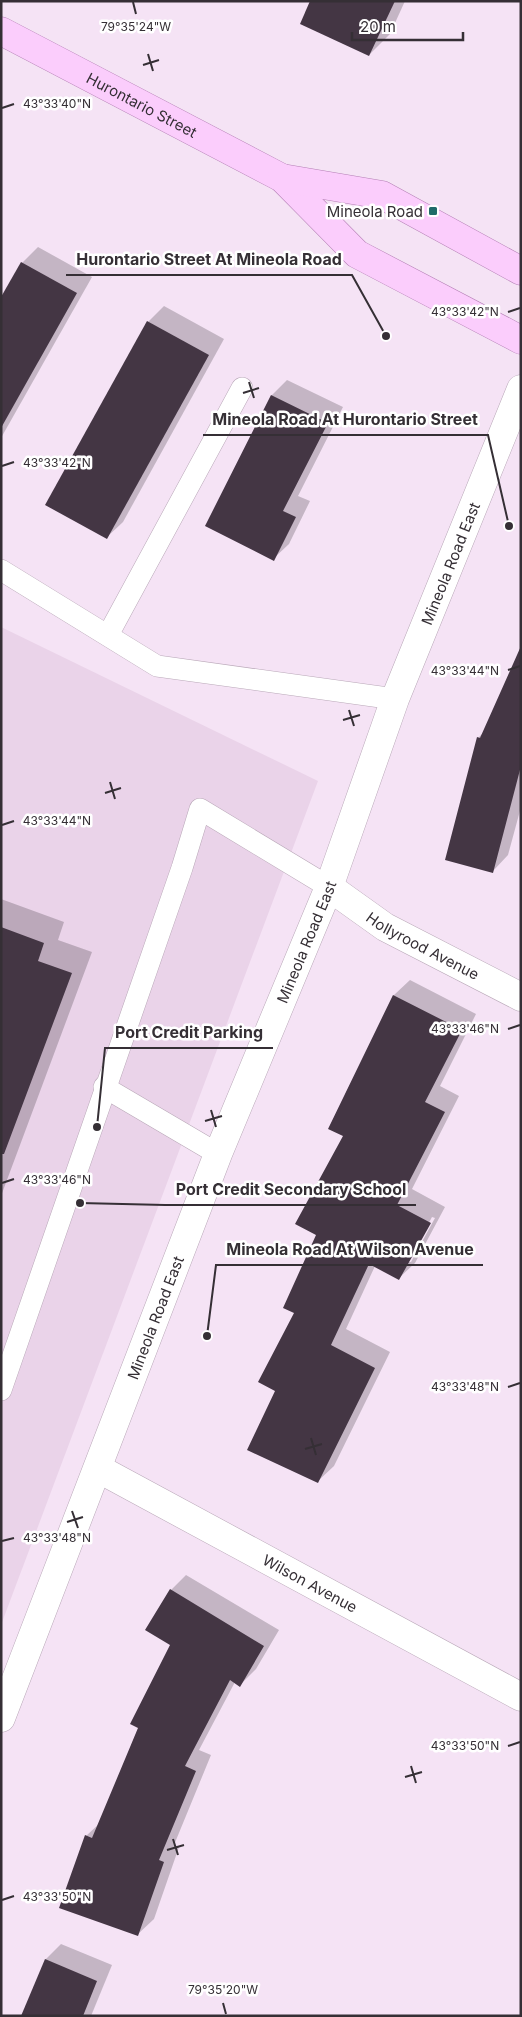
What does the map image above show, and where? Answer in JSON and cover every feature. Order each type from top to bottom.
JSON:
[{"type":"main road","name":"Hurontario Street","points":[[1,31],[282,178],[357,254],[521,340]]},
{"type":"main road","name":"Hurontario Street","points":[[282,178],[382,195],[521,271]]},
{"type":"street","name":"Mineola Road East","points":[[1,1718],[99,1468],[218,1154],[329,887],[395,699],[521,389]]},
{"type":"street","name":"Hollyrood Avenue","points":[[329,887],[385,927],[521,997]]},
{"type":"street","name":"Wilson Avenue","points":[[99,1468],[521,1697]]},
{"type":"lane","points":[[108,635],[242,388]]},
{"type":"lane","points":[[1,570],[157,666],[395,699]]},
{"type":"lane","points":[[1,1390],[104,1088],[182,868],[200,809],[329,887]]},
{"type":"lane","points":[[104,1088],[218,1154]]},
{"type":"shaded area","points":[[1,627],[318,781],[1,1625]]},
{"type":"building","points":[[310,1],[395,1],[369,56],[300,24]]},
{"type":"building","points":[[21,262],[77,293],[1,428],[1,297]]},
{"type":"building","points":[[147,321],[209,355],[107,539],[45,505]]},
{"type":"building","points":[[271,395],[328,423],[283,511],[296,517],[274,561],[205,526]]},
{"type":"building","points":[[521,646],[521,766],[493,873],[445,860],[477,737],[480,738]]},
{"type":"building","points":[[1,927],[44,943],[38,961],[72,973],[4,1154],[1,1154]]},
{"type":"building","points":[[393,995],[462,1030],[425,1102],[445,1112],[397,1205],[431,1223],[399,1280],[369,1264],[331,1345],[375,1368],[318,1483],[247,1450],[275,1391],[258,1382],[294,1313],[283,1308],[316,1235],[295,1224],[343,1136],[328,1129]]},
{"type":"building","points":[[170,1589],[264,1646],[240,1687],[230,1680],[185,1766],[196,1771],[159,1860],[164,1862],[138,1936],[59,1908],[85,1835],[92,1838],[138,1728],[130,1724],[170,1645],[145,1630]]},
{"type":"building","points":[[45,1959],[97,1981],[83,2016],[21,2016]]},
{"type":"place","name":"Mineola Road","points":[[433,211]]},
{"type":"place","name":"Hurontario Street At Mineola Road","points":[[386,336]]},
{"type":"place","name":"Mineola Road At Hurontario Street","points":[[509,526]]},
{"type":"place","name":"Port Credit Parking","points":[[97,1127]]},
{"type":"place","name":"Port Credit Secondary School","points":[[80,1203]]},
{"type":"place","name":"Mineola Road At Wilson Avenue","points":[[207,1336]]}]
